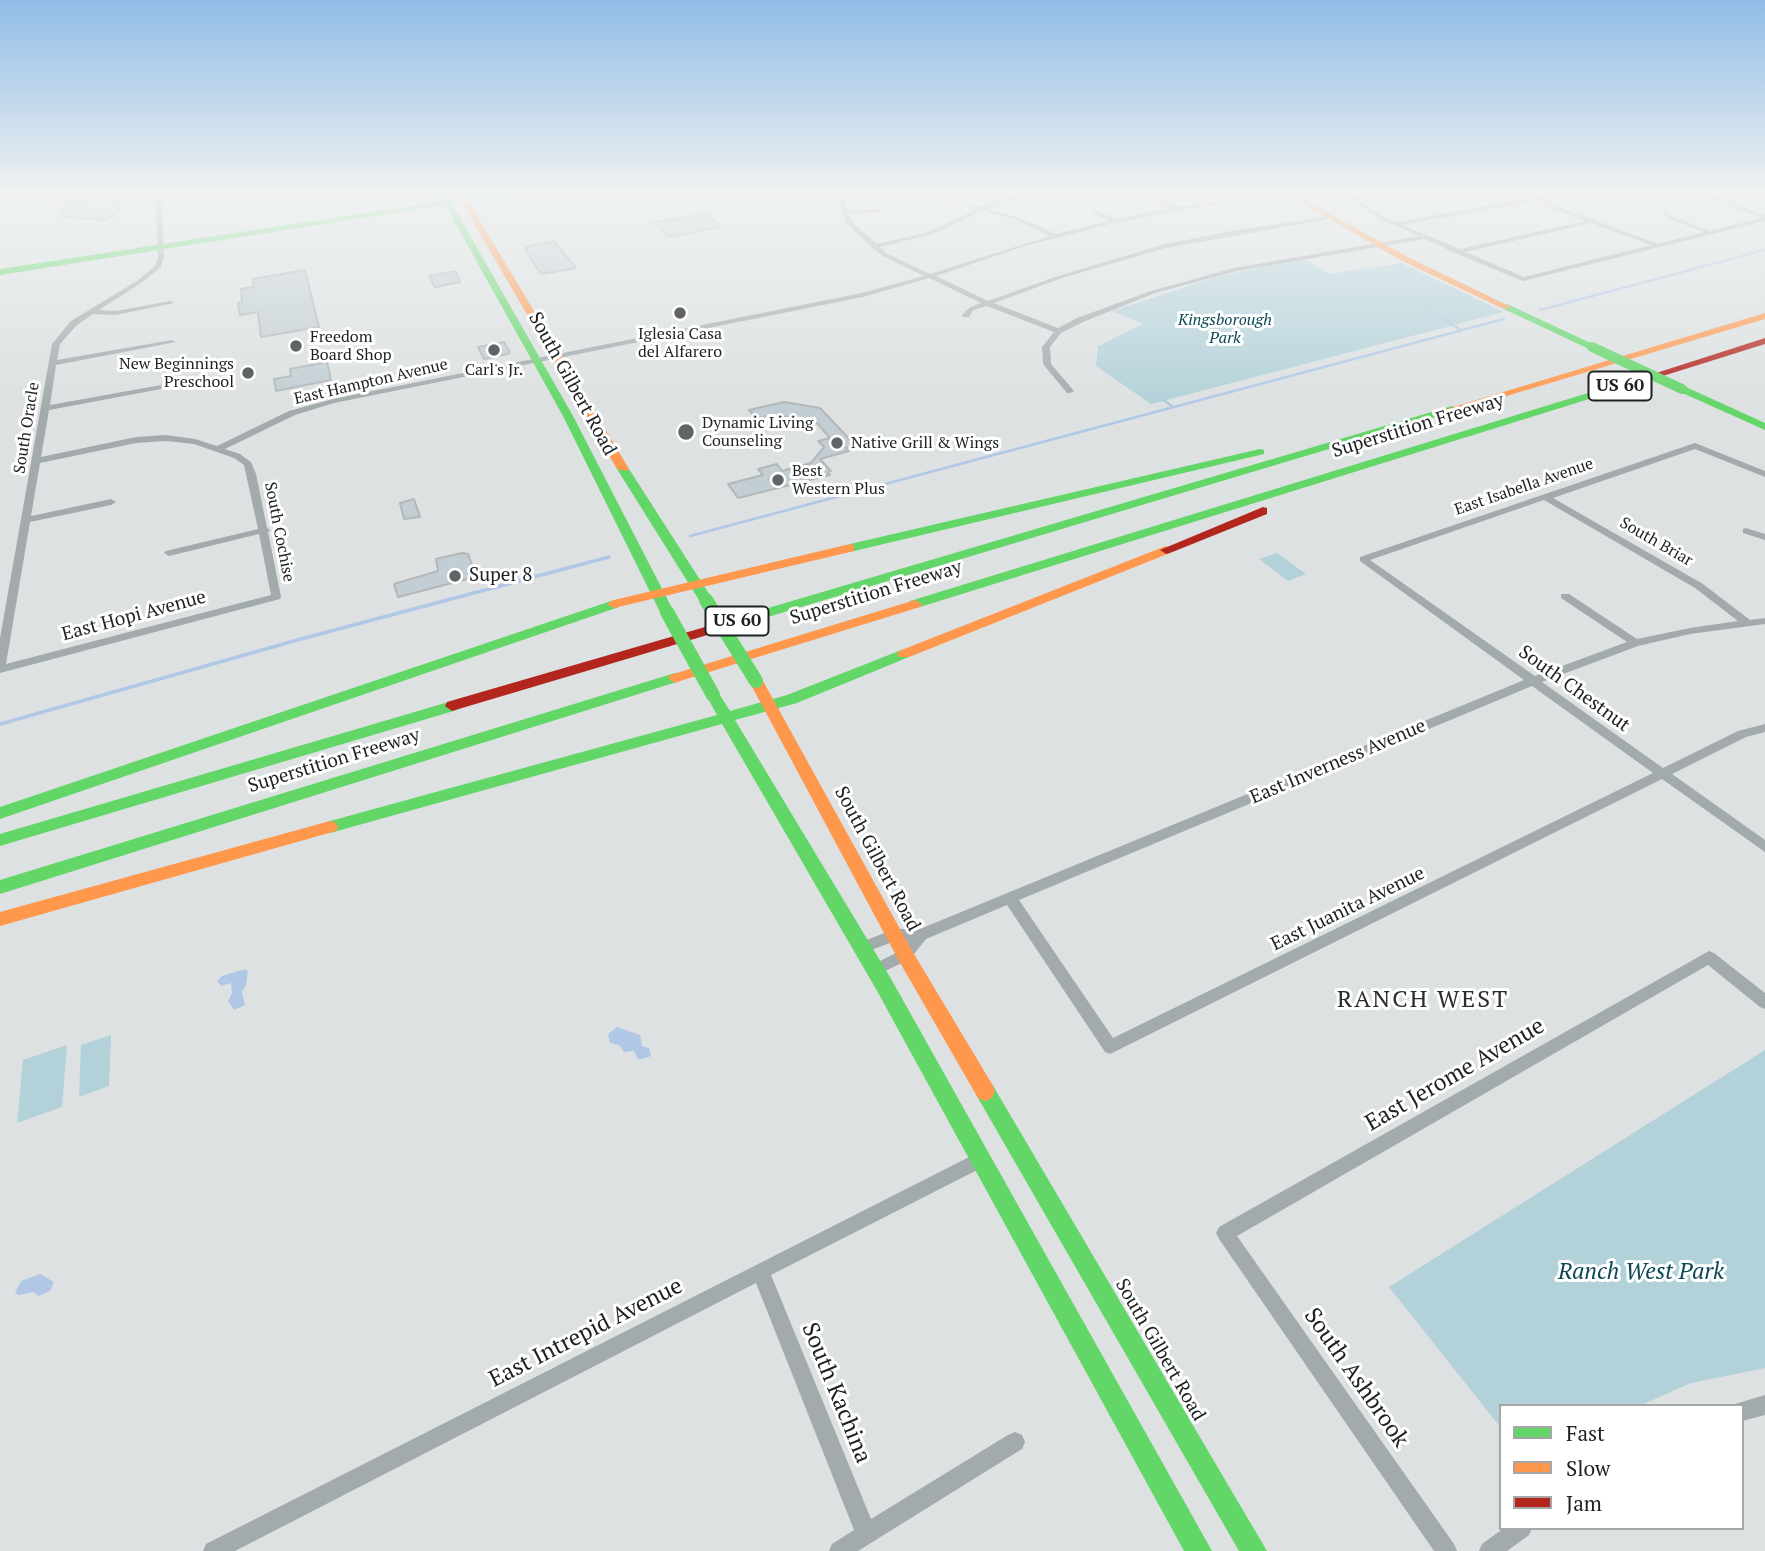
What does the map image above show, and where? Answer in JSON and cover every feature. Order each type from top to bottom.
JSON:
[{"type":"main road","points":[[0,272],[56,263]]},
{"type":"main road","name":"South Gilbert Road","points":[[487,263],[667,612],[726,719],[875,970],[1199,1551]]},
{"type":"main road","name":"South Gilbert Road","points":[[495,263],[756,681],[905,955],[1254,1551]]},
{"type":"main road","points":[[1417,263],[1765,426]]},
{"type":"main road","name":"Superstition Freeway","points":[[0,840],[1765,316]]},
{"type":"main road","name":"Superstition Freeway","points":[[0,887],[1765,341]]},
{"type":"main road","points":[[0,813],[657,592],[1475,402]]},
{"type":"main road","points":[[0,919],[770,706],[1240,519],[1371,473],[1408,451]]},
{"type":"street","name":"South Oracle","points":[[0,669],[5,616],[26,520],[55,344],[74,323],[155,270],[158,263]]},
{"type":"street","points":[[905,263],[987,303],[1058,331]]},
{"type":"street","name":"East Hampton Avenue","points":[[219,449],[276,420],[314,406],[863,295],[969,263]]},
{"type":"street","points":[[966,315],[971,309],[1100,263]]},
{"type":"street","points":[[1070,391],[1047,364],[1046,347],[1058,331],[1102,310],[1205,276],[1263,263]]},
{"type":"street","points":[[1485,263],[1523,279],[1587,263]]},
{"type":"street","points":[[92,312],[133,311],[171,303]]},
{"type":"street","points":[[58,323],[74,323]]},
{"type":"street","points":[[52,363],[172,342]]},
{"type":"street","points":[[45,408],[172,385]]},
{"type":"street","points":[[36,461],[156,439],[181,440],[219,449]]},
{"type":"street","name":"East Isabella Avenue","points":[[1363,559],[1695,446],[1765,474]]},
{"type":"street","name":"South Cochise","points":[[219,449],[248,464],[265,530],[276,597]]},
{"type":"street","name":"South Briar","points":[[1545,497],[1699,586],[1746,622]]},
{"type":"street","points":[[26,520],[111,502]]},
{"type":"street","points":[[169,553],[265,530]]},
{"type":"street","points":[[1746,531],[1765,537]]},
{"type":"street","name":"South Chestnut","points":[[1363,559],[1765,847]]},
{"type":"street","points":[[1565,596],[1635,643]]},
{"type":"street","name":"East Hopi Avenue","points":[[0,669],[276,597]]},
{"type":"street","name":"East Inverness Avenue","points":[[861,948],[895,935],[921,935],[1533,681],[1635,643],[1746,622],[1765,621]]},
{"type":"street","name":"East Juanita Avenue","points":[[1010,898],[1110,1047],[1742,734],[1765,728]]},
{"type":"street","name":"East Inverness Avenue","points":[[875,970],[905,955],[921,935]]},
{"type":"street","points":[[1709,957],[1765,1002]]},
{"type":"street","name":"East Jerome Avenue","points":[[1225,1233],[1709,957]]},
{"type":"street","name":"East Intrepid Avenue","points":[[213,1551],[981,1159]]},
{"type":"street","name":"South Ashbrook","points":[[1225,1233],[1447,1551]]},
{"type":"street","name":"South Kachina","points":[[761,1272],[866,1533]]},
{"type":"street","points":[[1744,1411],[1765,1405]]},
{"type":"street","points":[[839,1551],[1015,1443]]},
{"type":"street","points":[[1489,1551],[1519,1530]]},
{"type":"green space","name":"Kingsborough Park","points":[[1278,263],[1311,263],[1329,274],[1402,263],[1504,312],[1151,404],[1096,366],[1098,346],[1143,324],[1112,311],[1216,277]]},
{"type":"green space","points":[[1277,553],[1306,574],[1288,581],[1259,559]]},
{"type":"green space","points":[[111,1035],[109,1086],[79,1097],[81,1045]]},
{"type":"green space","points":[[67,1045],[62,1107],[17,1123],[23,1060]]},
{"type":"green space","name":"Ranch West Park","points":[[1765,1050],[1765,1368],[1691,1383],[1644,1404],[1499,1404],[1499,1425],[1389,1287]]},
{"type":"shaded area","points":[[245,969],[248,971],[242,992],[245,1005],[234,1010],[228,1001],[232,993],[231,983],[221,986],[217,981],[222,976]]},
{"type":"shaded area","points":[[617,1027],[640,1035],[642,1046],[649,1048],[651,1056],[638,1060],[634,1051],[624,1052],[619,1045],[610,1043],[608,1034]]},
{"type":"shaded area","points":[[40,1274],[54,1282],[50,1291],[38,1296],[34,1292],[18,1295],[15,1293],[21,1281]]},
{"type":"building","points":[[534,263],[572,263],[576,268],[541,274]]},
{"type":"building","points":[[305,270],[319,327],[261,337],[258,312],[240,315],[238,303],[242,302],[241,289],[254,287],[253,279]]},
{"type":"building","points":[[456,271],[460,282],[435,287],[429,276]]},
{"type":"building","name":"Carl's Jr.","points":[[504,342],[510,352],[508,354],[484,359],[478,347]]},
{"type":"building","points":[[327,362],[331,380],[276,391],[274,379],[291,376],[290,369]]},
{"type":"building","points":[[784,402],[820,408],[856,446],[846,448],[849,451],[820,459],[831,471],[828,472],[830,475],[738,498],[728,484],[763,475],[758,469],[777,464],[782,471],[811,463],[824,447],[818,441],[830,438],[814,420],[771,415],[757,419],[749,410]]},
{"type":"building","points":[[414,499],[420,517],[404,519],[400,503]]},
{"type":"building","name":"Super 8","points":[[468,554],[474,570],[468,571],[471,578],[398,597],[394,584],[438,571],[436,559]]},
{"type":"waterway","points":[[1540,310],[1715,263]]},
{"type":"waterway","points":[[1428,310],[1461,330]]},
{"type":"waterway","points":[[690,536],[1504,319]]},
{"type":"waterway","points":[[1162,399],[1172,406]]},
{"type":"waterway","points":[[0,724],[301,639],[609,557]]},
{"type":"traffic: fast","points":[[0,272],[56,263]]},
{"type":"traffic: fast","points":[[482,263],[568,416],[667,612]]},
{"type":"traffic: fast","points":[[1507,307],[1592,347]]},
{"type":"traffic: fast","points":[[1592,347],[1682,389]]},
{"type":"traffic: fast","points":[[915,604],[1627,384]]},
{"type":"traffic: fast","points":[[1682,389],[1765,427]]},
{"type":"traffic: fast","points":[[736,622],[1452,409]]},
{"type":"traffic: fast","points":[[850,548],[1260,452]]},
{"type":"traffic: fast","points":[[623,469],[706,600]]},
{"type":"traffic: fast","points":[[706,600],[756,681]]},
{"type":"traffic: fast","points":[[0,813],[614,604]]},
{"type":"traffic: fast","points":[[667,612],[713,695]]},
{"type":"traffic: fast","points":[[330,827],[792,699],[904,654]]},
{"type":"traffic: fast","points":[[0,887],[675,678]]},
{"type":"traffic: fast","points":[[713,695],[883,983],[1199,1551]]},
{"type":"traffic: fast","points":[[0,840],[452,706]]},
{"type":"traffic: fast","points":[[985,1091],[1254,1551]]},
{"type":"traffic: slow","points":[[501,263],[623,469]]},
{"type":"traffic: slow","points":[[1414,263],[1507,307]]},
{"type":"traffic: slow","points":[[1452,409],[1765,316]]},
{"type":"traffic: slow","points":[[614,604],[850,548]]},
{"type":"traffic: slow","points":[[904,654],[1166,550]]},
{"type":"traffic: slow","points":[[675,678],[915,604]]},
{"type":"traffic: slow","points":[[756,681],[905,955],[985,1091]]},
{"type":"traffic: slow","points":[[0,919],[330,827]]},
{"type":"traffic: jam","points":[[1627,384],[1765,341]]},
{"type":"traffic: jam","points":[[1166,550],[1263,511]]},
{"type":"traffic: jam","points":[[452,706],[736,622]]},
{"type":"place","name":"Iglesia Casa del Alfarero","points":[[680,313]]},
{"type":"place","name":"Freedom Board Shop","points":[[296,346]]},
{"type":"place","name":"Carl's Jr.","points":[[494,350]]},
{"type":"place","name":"New Beginnings Preschool","points":[[248,373]]},
{"type":"place","name":"Dynamic Living Counseling","points":[[686,432]]},
{"type":"place","name":"Native Grill & Wings","points":[[837,443]]},
{"type":"place","name":"Best Western Plus","points":[[778,480]]},
{"type":"place","name":"Super 8","points":[[455,576]]},
{"type":"district","name":"RANCH WEST","points":[[1423,1000]]}]
